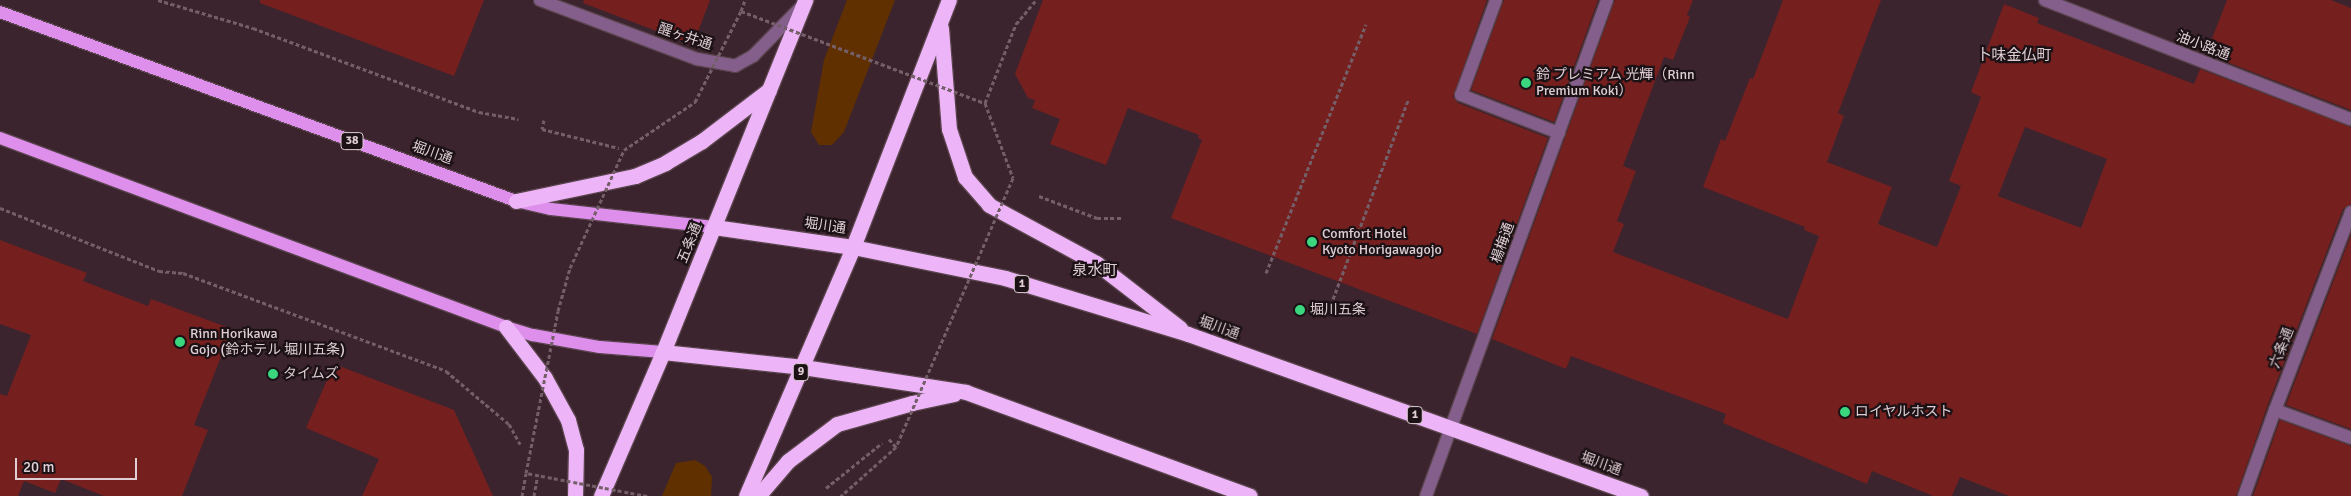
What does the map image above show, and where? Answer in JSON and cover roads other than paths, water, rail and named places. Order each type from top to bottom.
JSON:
[{"type":"highway","points":[[853,246],[949,0]]},
{"type":"highway","name":"五条通","points":[[601,496],[663,352],[804,2]]},
{"type":"highway","points":[[940,21],[949,129],[965,177],[990,205],[1096,262],[1188,334]]},
{"type":"highway","points":[[516,201],[635,176],[665,163],[702,141],[769,90]]},
{"type":"highway","name":"堀川通","points":[[714,227],[853,246],[1005,278],[1188,334],[1641,496]]},
{"type":"highway","name":"9","points":[[746,496],[803,367],[853,246]]},
{"type":"highway","points":[[506,327],[545,378],[568,420],[576,450],[574,496]]},
{"type":"highway","points":[[663,352],[803,367],[966,392],[1250,496]]},
{"type":"highway","points":[[758,496],[788,461],[837,424],[912,403],[966,392]]},
{"type":"main road","name":"堀川通","points":[[0,12],[516,201],[551,209],[714,227]]},
{"type":"main road","points":[[0,138],[506,327],[533,335],[600,347],[663,352]]},
{"type":"street","name":"醒ヶ井通","points":[[540,0],[697,59],[735,66],[753,56],[804,2]]},
{"type":"street","points":[[1496,0],[1460,95],[1559,133]]},
{"type":"street","name":"楊梅通","points":[[1426,496],[1607,0]]},
{"type":"street","name":"油小路通","points":[[2045,0],[2351,119]]},
{"type":"street","name":"六条通","points":[[2244,496],[2351,212]]},
{"type":"street","points":[[2275,410],[2351,438]]},
{"type":"place","name":"鈴 プレミアム 光輝（Rinn Premium Koki）","points":[[1526,83]]},
{"type":"place","name":"Comfort Hotel Kyoto Horigawagojo","points":[[1312,242]]},
{"type":"place","name":"堀川五条","points":[[1300,310]]},
{"type":"place","name":"Rinn Horikawa Gojo (鈴ホテル 堀川五条)","points":[[180,342]]},
{"type":"place","name":"タイムズ","points":[[273,374]]},
{"type":"place","name":"ロイヤルホスト","points":[[1845,412]]},
{"type":"district","name":"卜味金仏町","points":[[2014,56]]},
{"type":"district","name":"泉水町","points":[[1095,271]]}]
